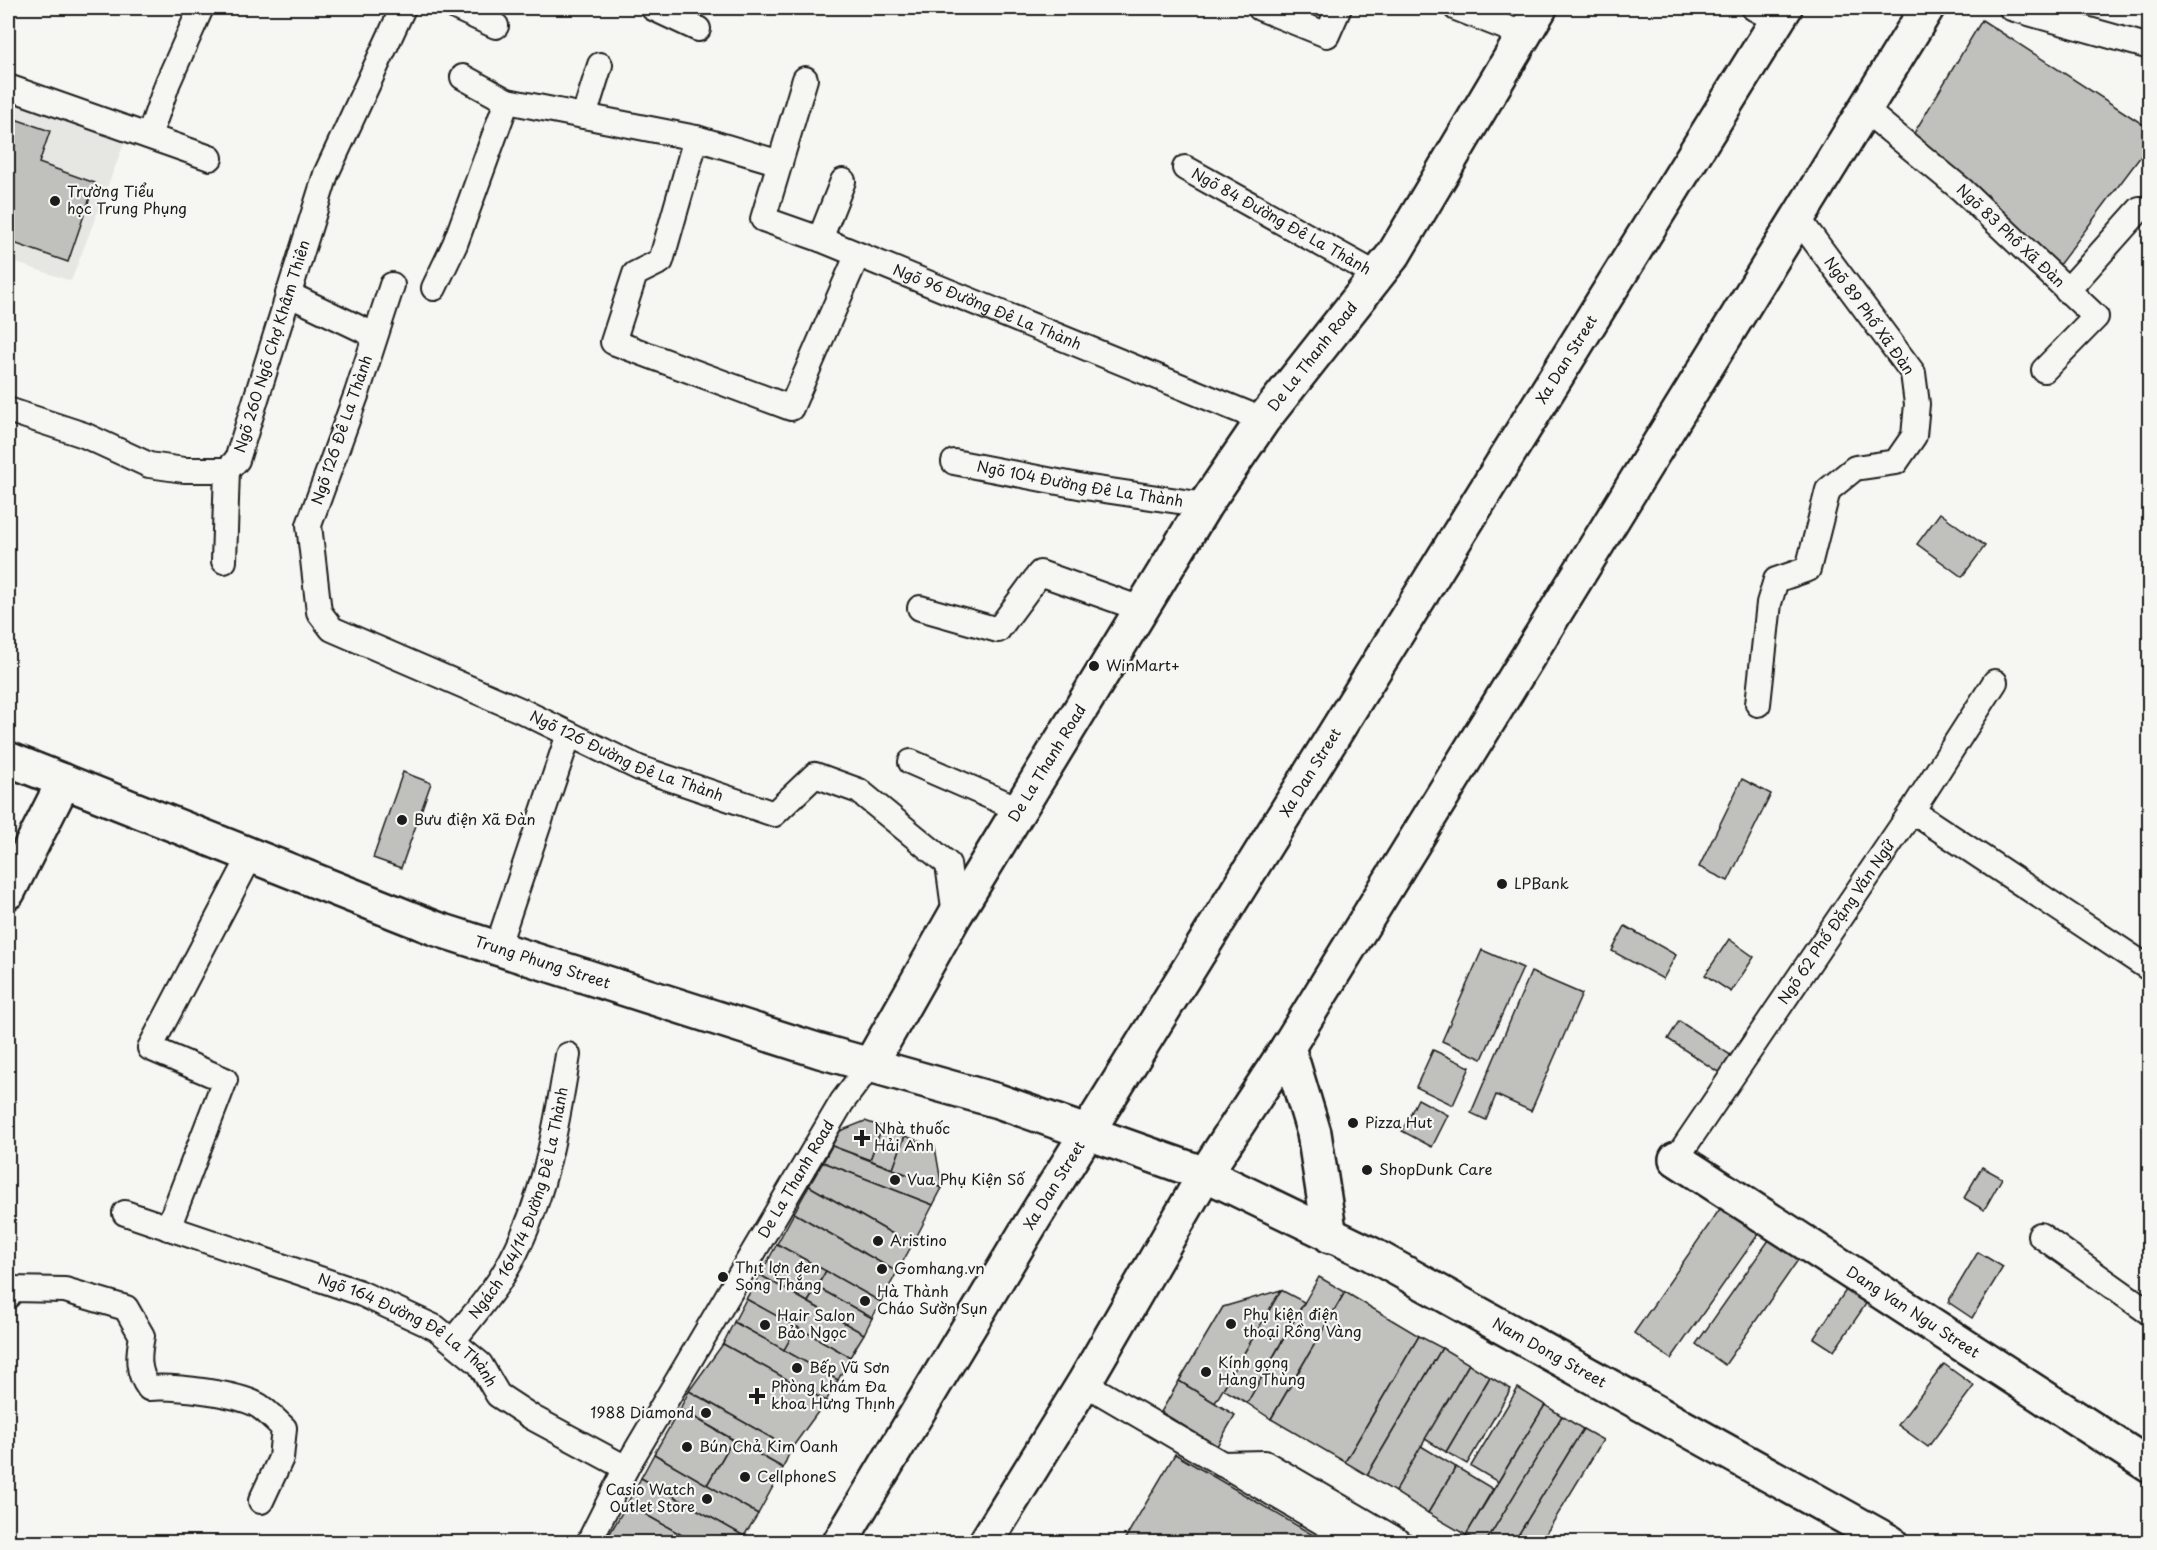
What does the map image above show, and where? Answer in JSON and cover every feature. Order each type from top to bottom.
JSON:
[{"type":"street","points":[[986,1542],[1084,1383],[1204,1174],[1288,1047],[1927,8]]},
{"type":"street","name":"Xa Dan Street","points":[[840,1542],[1772,12]]},
{"type":"street","name":"De La Thanh Road","points":[[870,1065],[955,915],[1205,505],[1263,420],[1394,254],[1533,21]]},
{"type":"street","name":"Trung Phung Street","points":[[8,759],[437,929],[870,1065],[998,1101],[1204,1174]]},
{"type":"street","points":[[8,892],[64,781]]},
{"type":"street","points":[[1288,1047],[1314,1132],[1330,1236]]},
{"type":"street","name":"Dang Van Ngu Street","points":[[1676,1159],[2150,1466]]},
{"type":"street","name":"Nam Dong Street","points":[[1204,1174],[1371,1254],[1890,1542]]},
{"type":"lane","points":[[149,136],[168,82],[201,8]]},
{"type":"lane","name":"Ngõ 260 Ngõ Chợ Khâm Thiên","points":[[8,410],[84,435],[149,465],[184,470],[227,470],[237,460],[326,174],[403,8]]},
{"type":"lane","points":[[457,8],[495,26]]},
{"type":"lane","points":[[653,8],[698,29]]},
{"type":"lane","points":[[1260,8],[1327,35],[1339,8]]},
{"type":"lane","points":[[1456,8],[1533,21]]},
{"type":"lane","points":[[2011,8],[2150,47]]},
{"type":"lane","points":[[584,116],[600,65]]},
{"type":"lane","points":[[463,77],[507,101],[696,138],[780,163]]},
{"type":"lane","name":"Ngõ 96 Đường Đê La Thành","points":[[804,79],[763,219],[820,239],[1263,420]]},
{"type":"lane","points":[[8,87],[210,158]]},
{"type":"lane","points":[[434,288],[455,244],[507,101]]},
{"type":"lane","name":"Ngõ 83 Phố Xã Đàn","points":[[1864,110],[1962,190],[2096,317],[2044,370]]},
{"type":"lane","points":[[696,138],[661,261],[635,274],[613,342],[791,408],[857,256]]},
{"type":"lane","name":"Ngõ 84 Đường Đê La Thành","points":[[1185,168],[1377,276]]},
{"type":"lane","points":[[820,239],[843,181]]},
{"type":"lane","points":[[2067,291],[2140,209]]},
{"type":"lane","name":"Ngõ 89 Phố Xã Đàn","points":[[1758,704],[1769,603],[1776,580],[1808,568],[1828,490],[1855,468],[1896,462],[1914,436],[1917,404],[1913,373],[1797,217]]},
{"type":"lane","name":"Ngõ 126 Đê La Thành","points":[[309,525],[357,393],[374,334],[392,285]]},
{"type":"lane","name":"Ngõ 126 Đê La Thành","points":[[288,294],[374,334]]},
{"type":"lane","name":"Ngõ 104 Đường Đê La Thành","points":[[954,462],[1084,487],[1205,505]]},
{"type":"lane","points":[[224,561],[227,470]]},
{"type":"lane","name":"Ngõ 126 Đường Đê La Thành","points":[[309,525],[319,612],[332,629],[520,710],[639,768],[774,814],[815,775],[859,790],[948,864],[955,915]]},
{"type":"lane","points":[[920,608],[998,630],[1040,573],[1141,609]]},
{"type":"lane","name":"Ngõ 62 Phố Đặng Văn Ngữ","points":[[1676,1159],[1912,811],[1995,682]]},
{"type":"lane","points":[[497,948],[569,734]]},
{"type":"lane","points":[[911,762],[1019,809]]},
{"type":"lane","points":[[1912,811],[2150,969]]},
{"type":"lane","points":[[168,1228],[225,1080],[150,1048],[251,855]]},
{"type":"lane","name":"Ngách 164/14 Đường Đê La Thành","points":[[453,1341],[503,1275],[534,1208],[556,1130],[568,1055]]},
{"type":"lane","name":"De La Thanh Road","points":[[589,1542],[626,1468],[842,1102],[870,1065]]},
{"type":"lane","name":"Ngõ 164 Đường Đê La Thành","points":[[125,1213],[358,1292],[436,1328],[480,1364],[498,1395],[533,1418],[626,1468]]},
{"type":"lane","points":[[2040,1235],[2150,1313]]},
{"type":"lane","points":[[8,1296],[11,1289],[65,1290],[126,1308],[142,1336],[138,1356],[141,1378],[149,1388],[170,1386],[208,1392],[257,1405],[284,1428],[281,1458],[261,1501]]},
{"type":"lane","points":[[1084,1383],[1356,1542]]},
{"type":"lane","points":[[1222,1464],[1265,1462],[1400,1542]]},
{"type":"shaded area","name":"Trường Tiểu học Trung Phụng","points":[[8,93],[125,141],[71,281],[8,260]]},
{"type":"building","points":[[1982,20],[2150,129],[2150,144],[2053,273],[1911,138]]},
{"type":"building","points":[[15,119],[50,131],[39,163],[95,183],[68,262],[8,241],[8,141]]},
{"type":"building","points":[[1940,513],[1985,546],[1962,577],[1917,544]]},
{"type":"building","name":"Bưu điện Xã Đàn","points":[[403,772],[431,783],[401,868],[373,858]]},
{"type":"building","points":[[1742,779],[1771,794],[1728,881],[1699,867]]},
{"type":"building","points":[[1625,926],[1676,955],[1663,979],[1612,951]]},
{"type":"building","points":[[1729,939],[1754,957],[1731,992],[1705,975]]},
{"type":"building","points":[[1482,950],[1523,968],[1482,1059],[1442,1041]]},
{"type":"building","points":[[1531,972],[1582,994],[1531,1111],[1496,1095],[1486,1120],[1471,1113]]},
{"type":"building","points":[[1679,1021],[1732,1056],[1721,1074],[1668,1039]]},
{"type":"building","points":[[1433,1050],[1470,1067],[1453,1105],[1416,1087]]},
{"type":"building","points":[[1418,1099],[1448,1115],[1432,1147],[1402,1131]]},
{"type":"building","points":[[865,1121],[882,1127],[870,1160],[832,1146],[840,1131]]},
{"type":"building","points":[[882,1127],[905,1136],[893,1169],[870,1160]]},
{"type":"building","points":[[905,1136],[935,1147],[942,1188],[893,1169]]},
{"type":"building","points":[[832,1146],[942,1188],[933,1205],[823,1162]]},
{"type":"building","points":[[823,1162],[933,1205],[912,1245],[809,1186]]},
{"type":"building","points":[[1982,1167],[2002,1178],[1984,1210],[1964,1198]]},
{"type":"building","points":[[809,1186],[912,1245],[897,1272],[794,1213]]},
{"type":"building","points":[[1724,1203],[1762,1229],[1671,1359],[1634,1333]]},
{"type":"building","points":[[794,1213],[897,1272],[881,1302],[777,1244]]},
{"type":"building","points":[[1776,1230],[1805,1250],[1725,1365],[1696,1344]]},
{"type":"building","points":[[777,1244],[826,1271],[808,1302],[760,1275]]},
{"type":"building","points":[[1978,1252],[2003,1267],[1972,1318],[1948,1302]]},
{"type":"building","points":[[826,1271],[881,1302],[872,1318],[817,1287]]},
{"type":"building","points":[[760,1275],[864,1334],[850,1357],[746,1299]]},
{"type":"building","points":[[1319,1277],[1345,1292],[1271,1419],[1247,1403]]},
{"type":"building","points":[[1850,1284],[1870,1298],[1834,1351],[1814,1338]]},
{"type":"building","points":[[817,1287],[872,1318],[864,1334],[808,1302]]},
{"type":"building","points":[[1281,1290],[1215,1403],[1179,1381],[1223,1307]]},
{"type":"building","points":[[1281,1290],[1304,1302],[1247,1403],[1223,1389]]},
{"type":"building","points":[[1345,1292],[1419,1336],[1345,1462],[1271,1419]]},
{"type":"building","points":[[746,1299],[797,1327],[784,1350],[734,1322]]},
{"type":"building","points":[[734,1322],[838,1380],[826,1401],[723,1344]]},
{"type":"building","points":[[797,1327],[850,1357],[838,1380],[784,1350]]},
{"type":"building","points":[[1419,1336],[1442,1348],[1367,1475],[1345,1462]]},
{"type":"building","name":"Phòng khám Đa khoa Hưng Thịnh","points":[[723,1344],[826,1401],[791,1449],[689,1391]]},
{"type":"building","points":[[1442,1348],[1469,1364],[1395,1492],[1367,1475]]},
{"type":"building","points":[[1469,1364],[1490,1377],[1446,1452],[1425,1439]]},
{"type":"building","points":[[1944,1364],[1974,1386],[1928,1447],[1898,1425]]},
{"type":"building","points":[[1490,1377],[1511,1389],[1467,1464],[1446,1452]]},
{"type":"building","points":[[1179,1381],[1235,1415],[1217,1446],[1161,1412]]},
{"type":"building","points":[[1518,1388],[1545,1405],[1498,1482],[1471,1466]]},
{"type":"building","points":[[689,1391],[791,1449],[783,1468],[680,1409]]},
{"type":"building","points":[[1545,1405],[1562,1416],[1486,1542],[1478,1542],[1466,1535]]},
{"type":"building","points":[[680,1409],[733,1440],[707,1485],[654,1454]]},
{"type":"building","points":[[1562,1416],[1583,1429],[1514,1542],[1486,1542]]},
{"type":"building","points":[[1583,1429],[1603,1440],[1541,1542],[1514,1542]]},
{"type":"building","name":"CellphoneS","points":[[733,1440],[783,1468],[758,1514],[707,1485]]},
{"type":"building","points":[[1421,1446],[1456,1467],[1428,1513],[1395,1492]]},
{"type":"building","points":[[654,1454],[758,1514],[744,1536],[641,1478]]},
{"type":"building","points":[[1175,1454],[1325,1542],[1123,1542]]},
{"type":"building","points":[[1456,1467],[1493,1489],[1466,1535],[1428,1513]]},
{"type":"building","points":[[641,1478],[744,1536],[741,1542],[694,1542],[627,1504]]},
{"type":"building","points":[[627,1504],[694,1542],[611,1542],[606,1540]]},
{"type":"place","name":"Trường Tiểu học Trung Phụng","points":[[55,201]]},
{"type":"place","name":"WinMart+","points":[[1094,666]]},
{"type":"place","name":"Bưu điện Xã Đàn","points":[[402,820]]},
{"type":"place","name":"LPBank","points":[[1502,884]]},
{"type":"place","name":"Pizza Hut","points":[[1353,1123]]},
{"type":"place","name":"Nhà thuốc Hải Anh","points":[[862,1138]]},
{"type":"place","name":"ShopDunk Care","points":[[1367,1170]]},
{"type":"place","name":"Vua Phụ Kiện Số","points":[[895,1180]]},
{"type":"place","name":"Aristino","points":[[878,1241]]},
{"type":"place","name":"Gomhang.vn","points":[[882,1269]]},
{"type":"place","name":"Thịt lợn đen Song Thắng","points":[[723,1277]]},
{"type":"place","name":"Hà Thành Cháo Sườn Sụn","points":[[865,1301]]},
{"type":"place","name":"Phụ kiện điện thoại Rồng Vàng","points":[[1231,1324]]},
{"type":"place","name":"Hair Salon Bảo Ngọc","points":[[765,1325]]},
{"type":"place","name":"Bếp Vũ Sơn","points":[[797,1368]]},
{"type":"place","name":"Kính gọng Hàng Thùng","points":[[1206,1372]]},
{"type":"place","name":"Phòng khám Đa khoa Hưng Thịnh","points":[[757,1396]]},
{"type":"place","name":"1988 Diamond","points":[[706,1413]]},
{"type":"place","name":"Bún Chả Kim Oanh","points":[[687,1447]]},
{"type":"place","name":"CellphoneS","points":[[745,1477]]},
{"type":"place","name":"Casio Watch Outlet Store","points":[[707,1499]]}]
